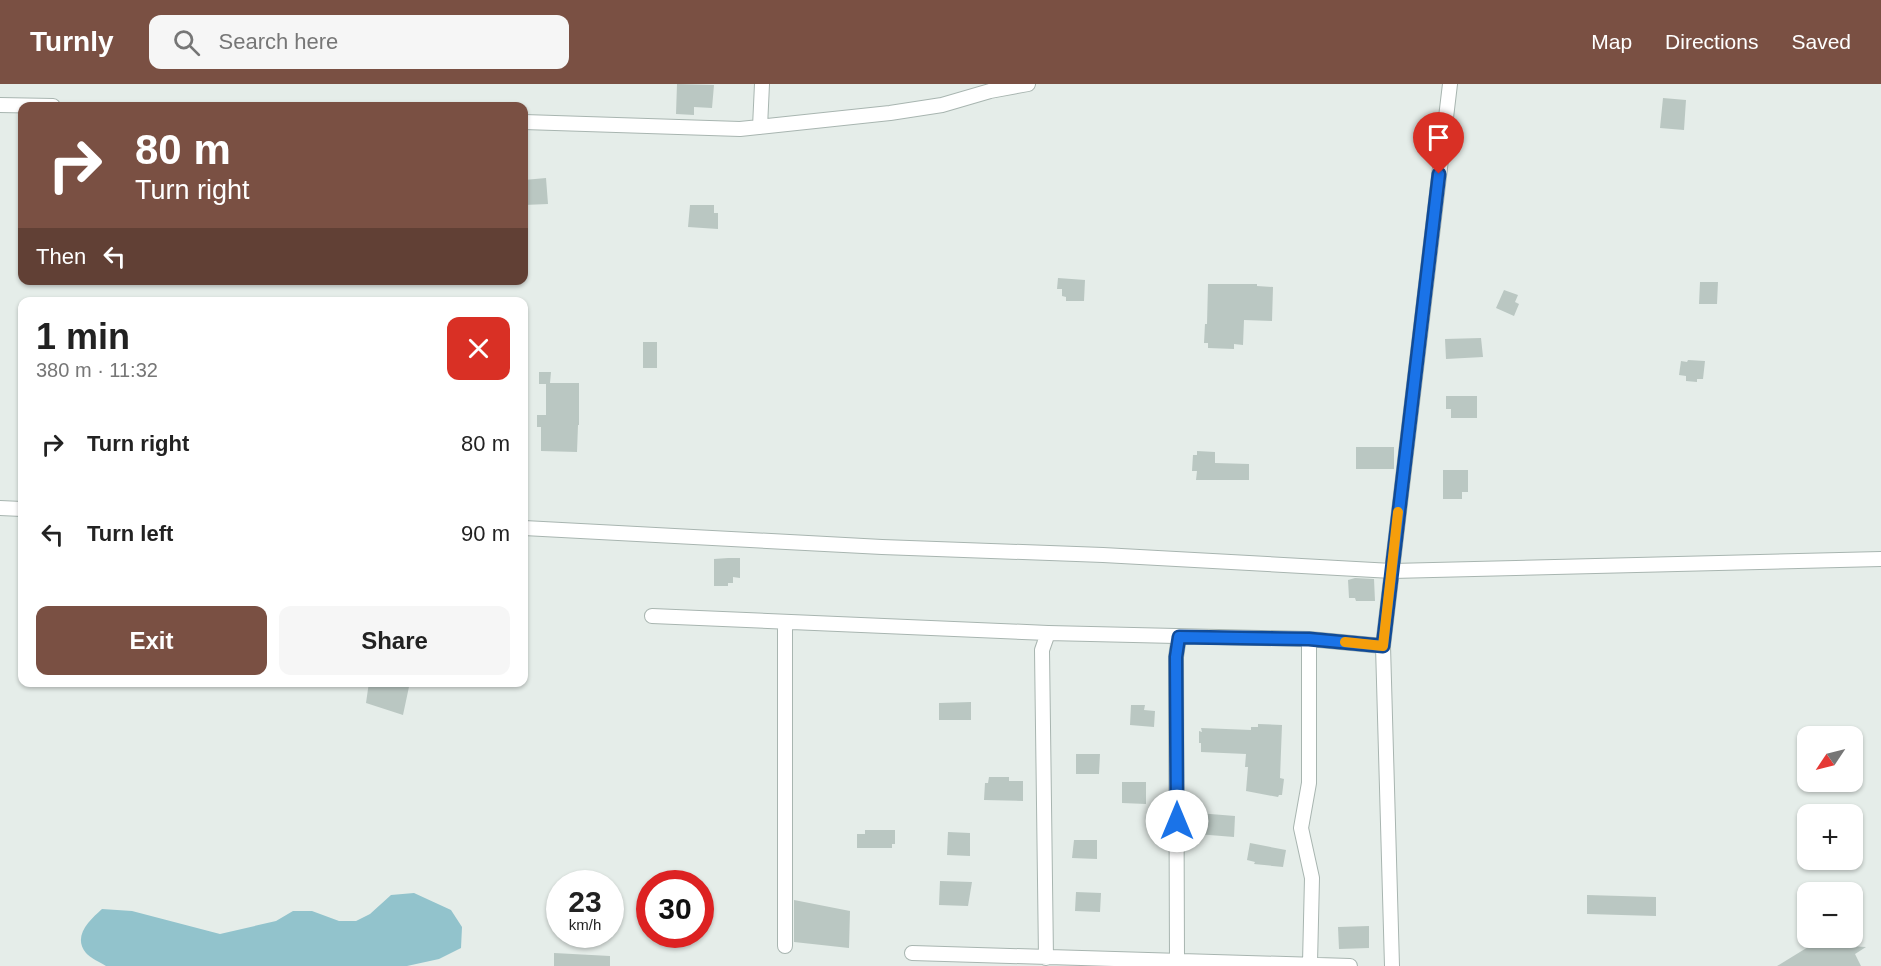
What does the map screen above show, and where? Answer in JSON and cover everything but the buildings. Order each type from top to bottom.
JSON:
[{"type":"street","points":[[760,127],[762,84]]},
{"type":"street","points":[[528,122],[740,129],[890,113],[942,105],[990,91],[1028,84]]},
{"type":"street","points":[[1392,966],[1383,646],[1450,84]]},
{"type":"street","points":[[0,105],[18,105]]},
{"type":"street","points":[[0,508],[18,509]]},
{"type":"street","points":[[528,528],[882,547],[1103,555],[1392,572],[1881,559]]},
{"type":"street","points":[[652,616],[1048,633],[1309,639],[1383,646]]},
{"type":"street","points":[[784,622],[785,946]]},
{"type":"street","points":[[1046,958],[1042,650],[1048,633]]},
{"type":"street","points":[[1177,962],[1176,657],[1179,637]]},
{"type":"street","points":[[1309,639],[1309,783],[1300,828],[1312,878],[1310,963]]},
{"type":"street","points":[[912,953],[1177,962],[1310,963],[1350,966]]},
{"type":"water","points":[[414,893],[451,910],[462,927],[461,948],[439,959],[407,966],[106,966],[88,955],[82,947],[84,929],[102,909],[132,911],[220,934],[276,921],[293,911],[312,911],[339,921],[356,921],[370,914],[391,895]]},
{"type":"slow traffic","points":[[1345,642],[1383,646],[1398,512]]},
{"type":"route","points":[[1177,821],[1176,657],[1179,637],[1309,639],[1383,646],[1439,174]]}]
